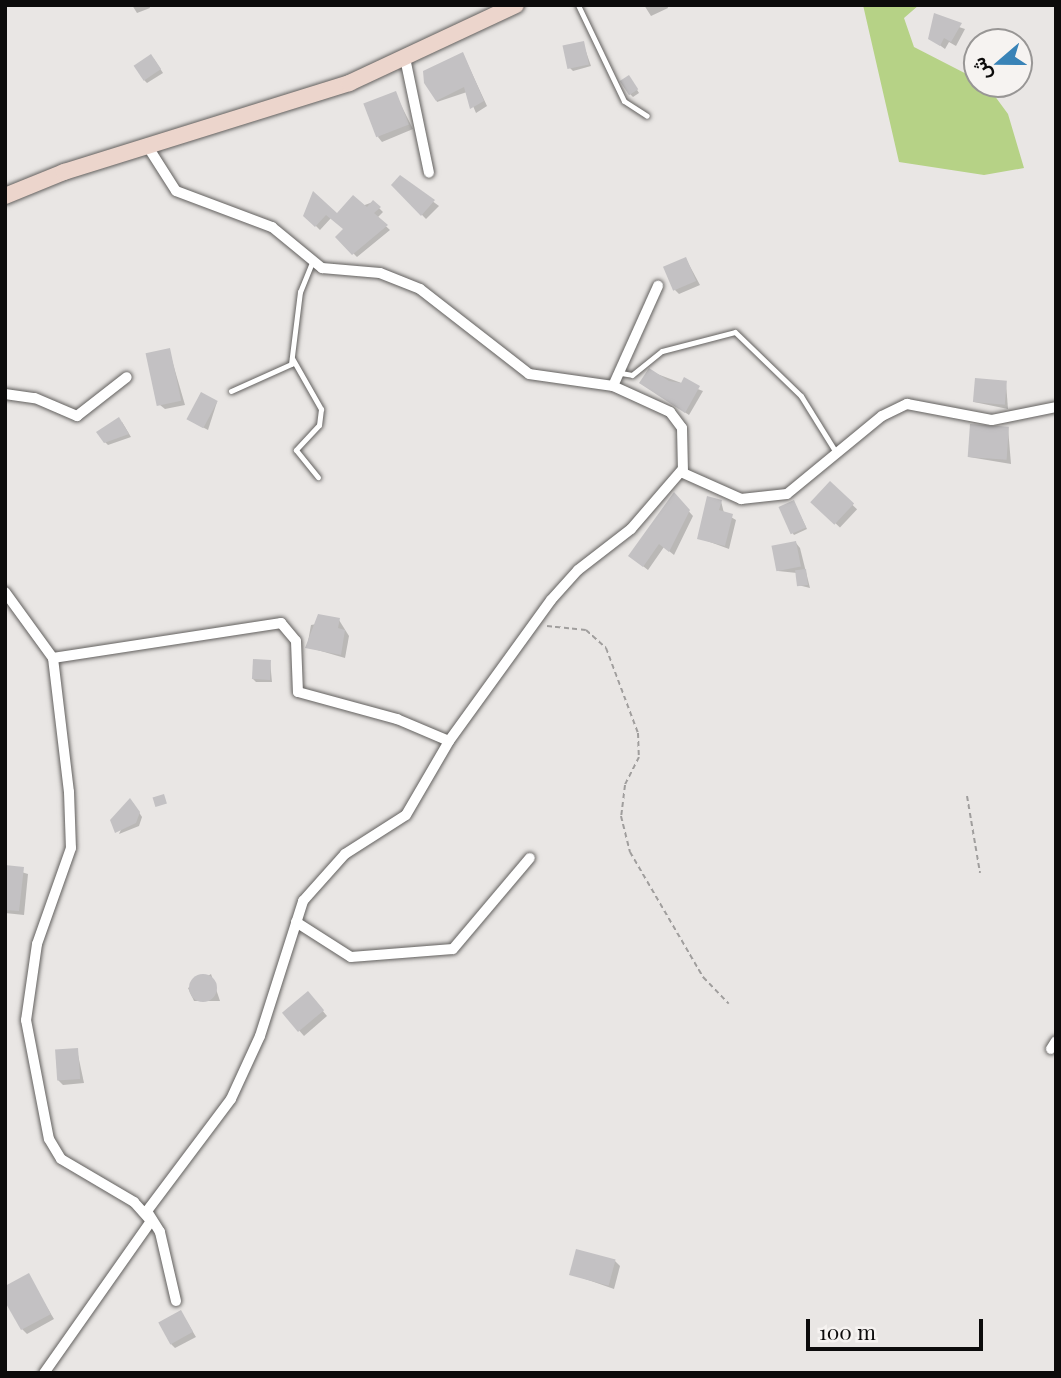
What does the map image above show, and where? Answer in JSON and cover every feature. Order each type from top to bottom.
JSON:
[{"type":"main road","points":[[5,196],[405,58],[516,5]]},
{"type":"street","points":[[405,58],[429,173]]},
{"type":"street","points":[[44,1373],[142,1241],[150,1225],[147,1211],[231,1099],[260,1036],[307,895],[337,861],[406,815],[449,741],[570,578],[631,529],[682,470],[678,419],[614,386],[529,374],[420,289],[380,273],[312,262],[272,227],[176,191],[148,147]]},
{"type":"street","points":[[614,386],[658,286]]},
{"type":"street","points":[[5,394],[35,398],[77,416],[127,377]]},
{"type":"street","points":[[682,470],[702,486],[765,501],[787,494],[882,416],[907,404],[992,420],[1056,407]]},
{"type":"street","points":[[5,592],[53,658],[72,838],[37,944],[27,1034],[54,1150],[71,1167],[147,1211],[160,1232],[176,1301]]},
{"type":"street","points":[[53,658],[281,623],[296,641],[298,692],[397,719],[449,741]]},
{"type":"street","points":[[296,922],[351,957],[453,949],[530,858]]},
{"type":"lane","points":[[578,5],[624,101],[647,116]]},
{"type":"lane","points":[[231,391],[291,364],[300,292],[312,262]]},
{"type":"lane","points":[[619,373],[632,374],[662,351],[735,332],[801,396],[837,454]]},
{"type":"lane","points":[[291,355],[321,409],[319,425],[296,450],[318,477]]},
{"type":"path","points":[[537,622],[555,630],[586,630],[606,648],[638,733],[639,757],[625,785],[621,816],[630,852],[703,978],[729,1004]]},
{"type":"path","points":[[967,796],[980,873]]},
{"type":"green space","points":[[863,5],[919,5],[904,18],[914,47],[963,72],[963,98],[996,98],[1008,114],[1024,168],[984,175],[899,162]]},
{"type":"building","points":[[934,13],[962,23],[951,42],[944,38],[940,46],[928,39]]},
{"type":"building","points":[[584,41],[589,64],[567,69],[562,46]]},
{"type":"building","points":[[463,52],[484,101],[470,109],[464,87],[436,101],[424,83],[423,71]]},
{"type":"building","points":[[151,54],[161,69],[144,81],[134,66]]},
{"type":"building","points":[[629,75],[638,89],[629,95],[620,81]]},
{"type":"building","points":[[396,91],[409,125],[376,137],[363,104]]},
{"type":"building","points":[[400,175],[435,200],[421,216],[391,185]]},
{"type":"building","points":[[313,191],[337,213],[353,195],[367,207],[373,200],[381,207],[374,213],[388,225],[352,255],[335,237],[343,229],[326,215],[315,227],[303,216]]},
{"type":"building","points":[[686,257],[696,281],[673,291],[663,267]]},
{"type":"building","points":[[170,348],[181,401],[157,406],[146,353]]},
{"type":"building","points":[[649,368],[669,381],[681,383],[684,377],[700,386],[685,413],[639,383]]},
{"type":"building","points":[[975,378],[1007,381],[1005,405],[973,402]]},
{"type":"building","points":[[201,392],[218,401],[203,428],[186,419]]},
{"type":"building","points":[[119,417],[129,434],[104,443],[96,432]]},
{"type":"building","points":[[970,424],[1009,427],[1007,460],[968,457]]},
{"type":"building","points":[[830,481],[854,504],[834,525],[810,502]]},
{"type":"building","points":[[674,492],[690,510],[669,552],[659,544],[643,567],[628,556]]},
{"type":"building","points":[[707,496],[722,500],[719,510],[733,514],[725,546],[697,539]]},
{"type":"building","points":[[794,500],[806,527],[791,534],[778,507]]},
{"type":"building","points":[[796,541],[801,567],[776,571],[771,546]]},
{"type":"building","points":[[806,569],[808,585],[797,586],[795,570]]},
{"type":"building","points":[[318,614],[340,618],[338,628],[345,630],[341,655],[305,648]]},
{"type":"building","points":[[253,659],[271,660],[270,680],[252,679]]},
{"type":"building","points":[[164,794],[167,804],[155,807],[153,798]]},
{"type":"building","points":[[130,798],[140,812],[136,823],[115,833],[110,820]]},
{"type":"building","points":[[5,865],[24,867],[19,911],[5,910]]},
{"type":"building","points":[[203,974],[213,978],[217,988],[213,998],[203,1002],[193,998],[189,988],[193,978]]},
{"type":"building","points":[[308,991],[324,1010],[298,1032],[282,1013]]},
{"type":"building","points":[[78,1048],[80,1079],[57,1081],[55,1050]]},
{"type":"building","points":[[576,1249],[616,1260],[609,1286],[569,1275]]},
{"type":"building","points":[[29,1273],[51,1314],[21,1330],[5,1302],[5,1286]]},
{"type":"building","points":[[181,1310],[193,1332],[170,1344],[158,1323]]}]
